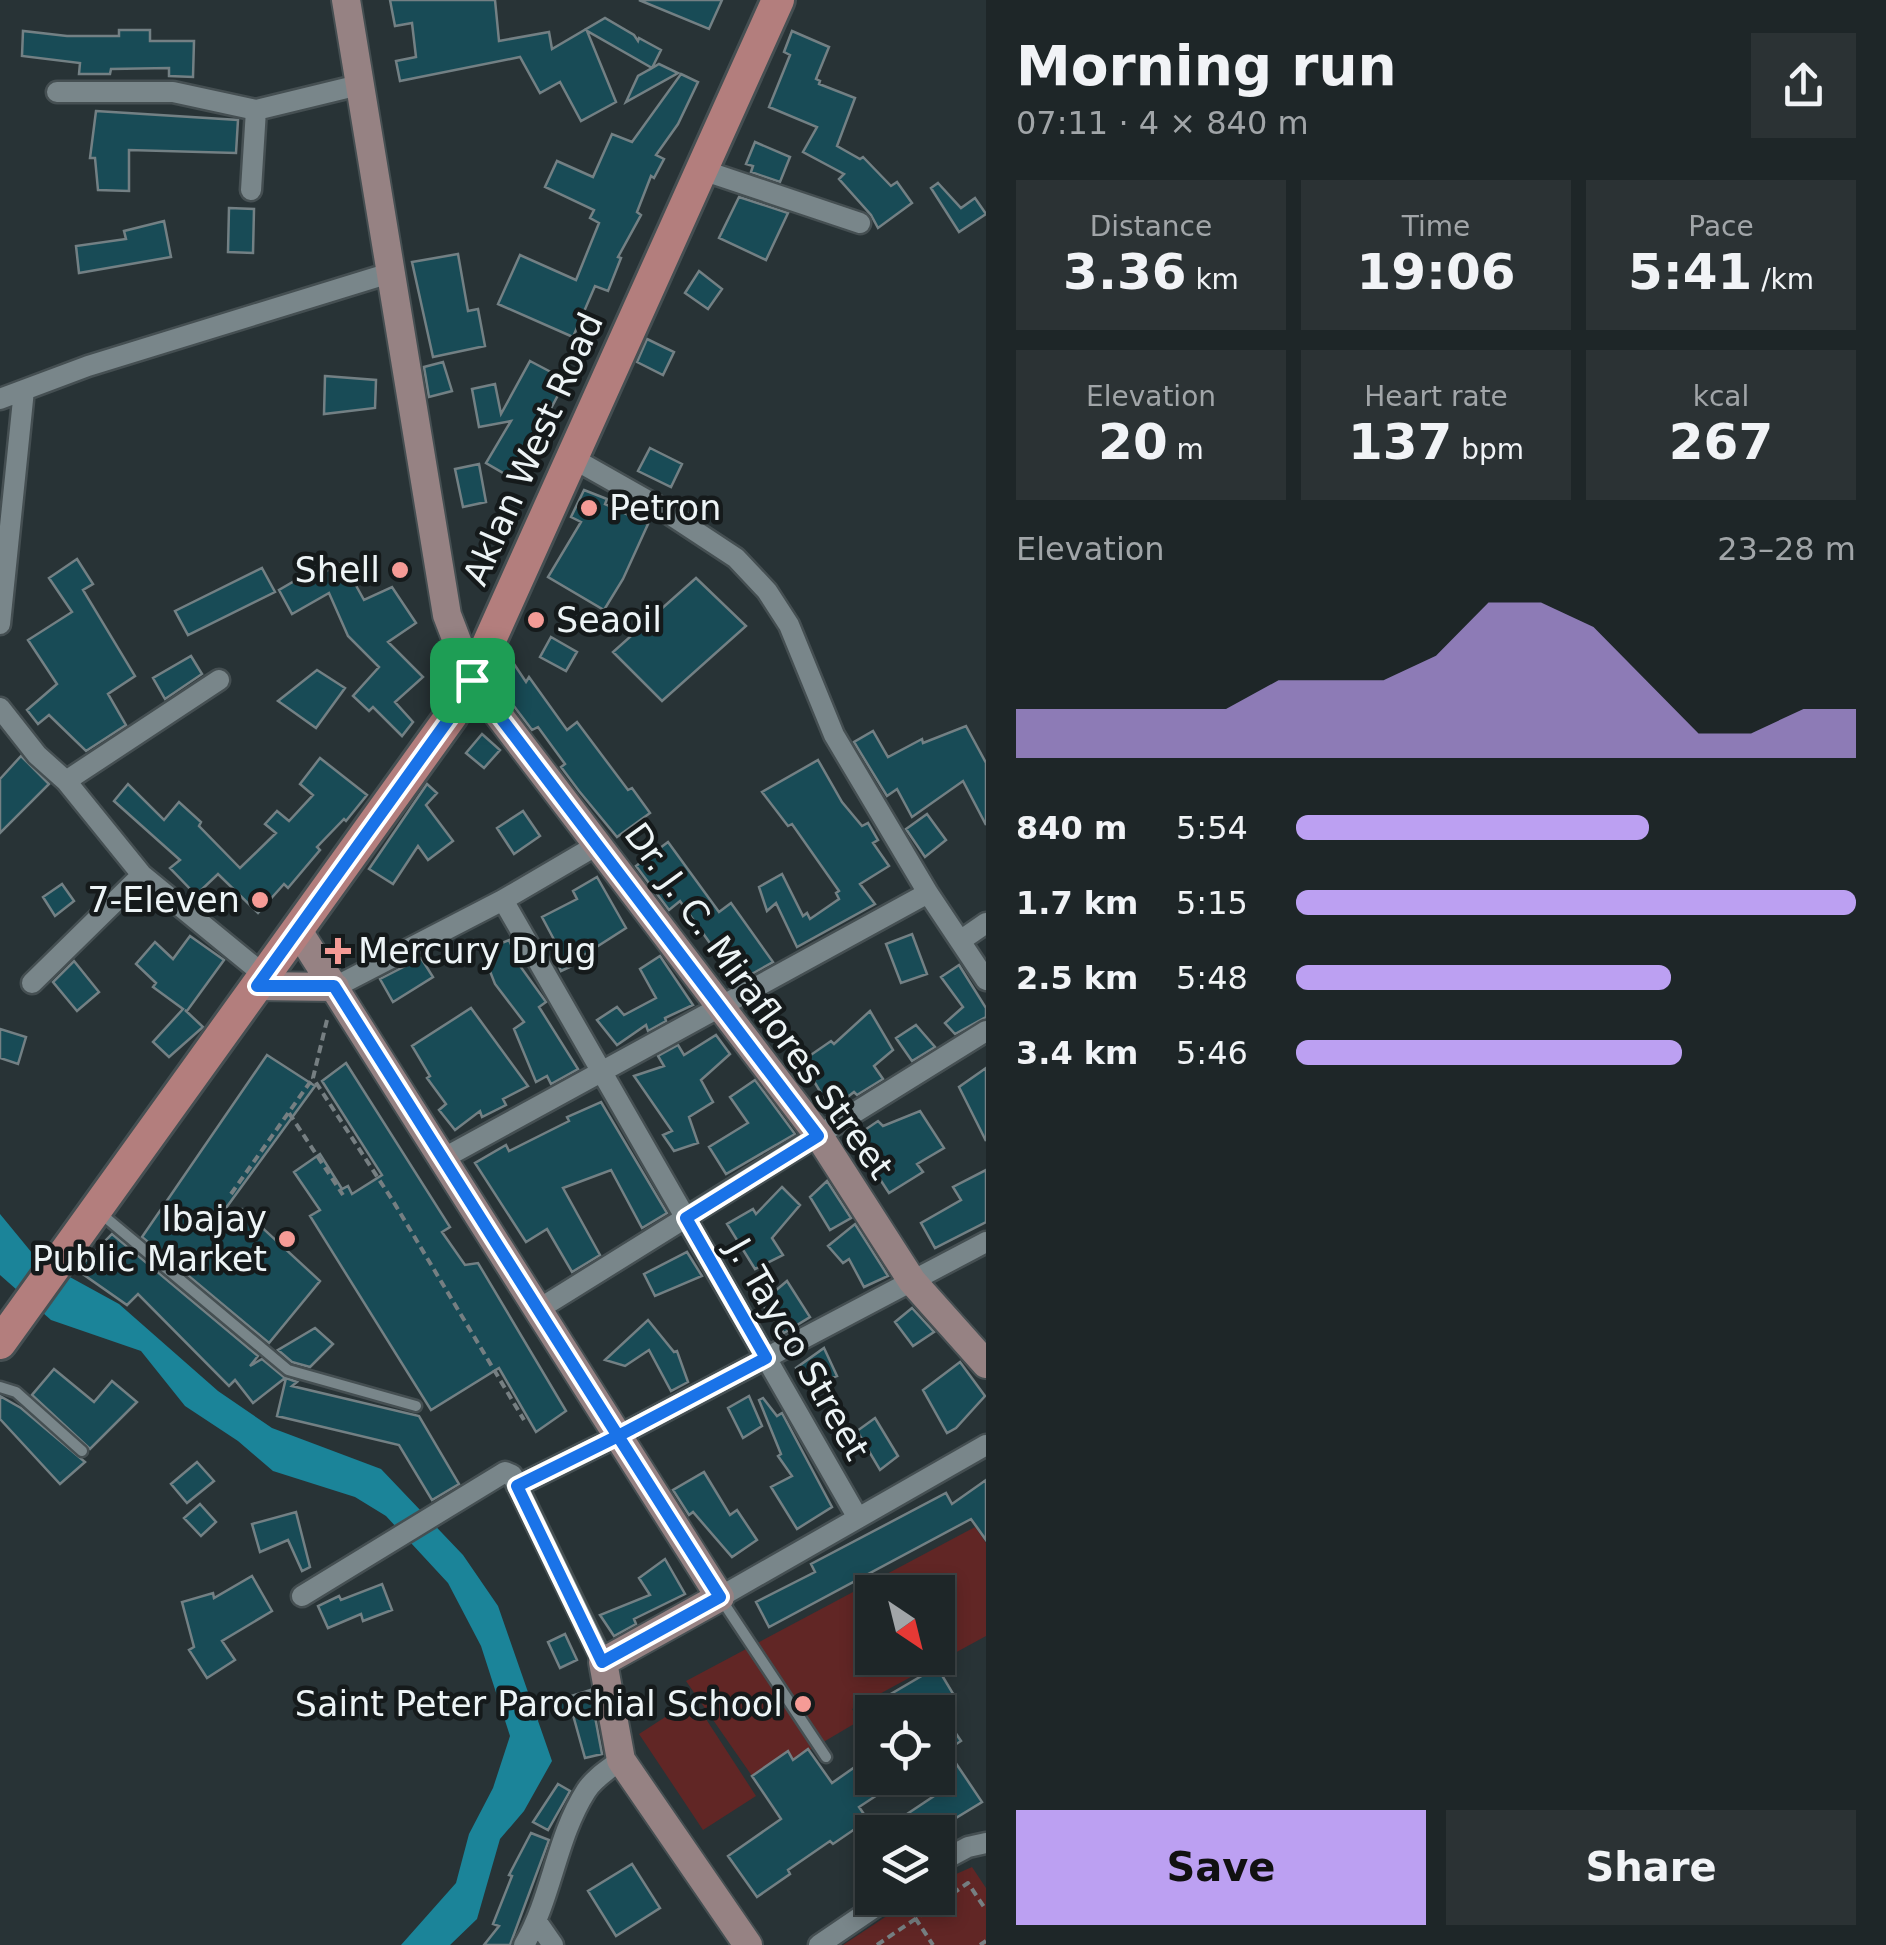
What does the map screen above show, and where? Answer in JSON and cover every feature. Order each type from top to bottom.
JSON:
[{"type":"main road","name":"Aklan West Road","points":[[9,1330],[451,716],[472,680],[778,0]]},
{"type":"street","name":"Dr. J. C. Miraflores Street","points":[[346,0],[447,615],[472,680],[818,1136],[912,1281],[986,1364]]},
{"type":"street","points":[[57,92],[173,92],[256,110],[358,85]]},
{"type":"street","points":[[251,190],[256,110]]},
{"type":"street","points":[[702,170],[860,223]]},
{"type":"street","points":[[0,399],[88,366],[390,273]]},
{"type":"street","points":[[0,624],[24,390]]},
{"type":"street","points":[[574,458],[658,506],[736,558],[767,591],[789,626],[834,735],[986,980]]},
{"type":"street","points":[[66,781],[219,680]]},
{"type":"street","points":[[0,708],[142,875],[260,980],[334,986],[502,900],[598,844]]},
{"type":"street","points":[[32,983],[142,875]]},
{"type":"street","points":[[444,1158],[928,892]]},
{"type":"street","name":"J. Tayco Street","points":[[502,900],[858,1518]]},
{"type":"street","points":[[960,942],[986,923]]},
{"type":"street","points":[[297,929],[720,1597]]},
{"type":"street","points":[[539,1309],[986,1032]]},
{"type":"street","points":[[517,1486],[986,1242]]},
{"type":"street","points":[[602,1662],[986,1446]]},
{"type":"street","points":[[302,1596],[505,1472],[512,1475],[602,1662],[621,1760],[748,1945]]},
{"type":"street","points":[[524,1945],[537,1922],[580,1802],[588,1788],[621,1760]]},
{"type":"street","points":[[955,1854],[986,1843]]},
{"type":"street","points":[[819,1945],[863,1915]]},
{"type":"street","points":[[537,1922],[554,1945]]},
{"type":"lane","points":[[96,1209],[288,1370],[416,1406]]},
{"type":"lane","points":[[0,1387],[16,1392],[82,1451]]},
{"type":"lane","points":[[720,1597],[826,1757]]},
{"type":"path","points":[[231,1194],[314,1078],[334,986]]},
{"type":"path","points":[[314,1078],[524,1420]]},
{"type":"path","points":[[288,1113],[343,1196]]},
{"type":"path","points":[[877,1945],[968,1884],[986,1910]]},
{"type":"path","points":[[913,1915],[933,1945]]},
{"type":"path","points":[[980,1945],[986,1941]]},
{"type":"shaded area","points":[[975,1527],[986,1543],[986,1636],[955,1653],[955,1575],[885,1575]]},
{"type":"shaded area","points":[[855,1591],[855,1675],[914,1675],[878,1695],[855,1695],[855,1723],[793,1760],[788,1752],[752,1776],[686,1681]]},
{"type":"shaded area","points":[[693,1699],[756,1796],[703,1830],[639,1734]]},
{"type":"shaded area","points":[[972,1867],[986,1888],[986,1945],[843,1945],[888,1915],[955,1915],[955,1874]]},
{"type":"water","points":[[0,1214],[37,1259],[119,1304],[218,1391],[272,1428],[381,1469],[463,1555],[498,1606],[552,1761],[524,1811],[500,1839],[477,1919],[450,1945],[401,1945],[456,1883],[469,1834],[493,1788],[510,1736],[481,1646],[448,1583],[386,1516],[355,1497],[273,1471],[238,1441],[185,1406],[141,1351],[51,1320],[0,1275]]},
{"type":"building","points":[[390,0],[495,0],[499,41],[549,32],[552,49],[605,18],[638,41],[639,38],[661,50],[652,68],[587,31],[616,102],[581,121],[560,82],[540,93],[520,57],[400,81],[396,61],[416,57],[412,23],[395,26]]},
{"type":"building","points":[[639,0],[722,0],[709,29]]},
{"type":"building","points":[[119,30],[150,30],[150,41],[194,41],[193,77],[169,76],[169,68],[79,74],[80,63],[22,56],[23,31],[119,36]]},
{"type":"building","points":[[792,31],[829,47],[816,79],[819,84],[855,98],[837,146],[860,159],[863,157],[891,186],[897,182],[912,203],[878,228],[839,179],[844,174],[803,152],[817,127],[769,107],[790,55],[784,52]]},
{"type":"building","points":[[659,64],[678,73],[626,102],[638,76]]},
{"type":"building","points":[[681,74],[698,82],[678,124],[656,155],[664,159],[654,178],[651,176],[637,212],[641,215],[618,257],[621,258],[608,291],[595,286],[573,337],[498,304],[520,255],[576,280],[599,223],[590,218],[594,210],[545,187],[557,161],[593,177],[612,134],[632,142]]},
{"type":"building","points":[[96,111],[238,120],[236,153],[129,150],[129,191],[98,190],[95,158],[90,158]]},
{"type":"building","points":[[755,142],[790,157],[780,182],[751,172],[753,166],[746,164]]},
{"type":"building","points":[[938,183],[961,208],[975,198],[986,214],[959,232],[931,188]]},
{"type":"building","points":[[739,197],[788,213],[766,260],[719,238]]},
{"type":"building","points":[[229,208],[254,209],[253,253],[228,252]]},
{"type":"building","points":[[164,221],[171,257],[79,273],[76,246],[126,239],[124,231]]},
{"type":"building","points":[[458,254],[468,311],[478,309],[485,346],[433,357],[412,262]]},
{"type":"building","points":[[699,271],[722,289],[708,309],[685,293]]},
{"type":"building","points":[[647,339],[674,352],[663,375],[637,362]]},
{"type":"building","points":[[530,361],[566,380],[547,416],[555,420],[544,441],[535,436],[510,477],[486,463],[511,421],[479,427],[472,389],[495,384],[501,414]]},
{"type":"building","points":[[443,362],[452,391],[429,397],[424,367]]},
{"type":"building","points":[[325,376],[376,380],[375,408],[324,414]]},
{"type":"building","points":[[650,448],[682,464],[671,487],[638,471]]},
{"type":"building","points":[[479,464],[486,502],[463,507],[455,469]]},
{"type":"building","points":[[584,490],[648,524],[604,610],[548,577],[581,522],[571,517]]},
{"type":"building","points":[[77,559],[93,584],[83,590],[135,676],[108,694],[126,725],[86,751],[49,715],[38,724],[27,710],[57,684],[28,640],[72,612],[49,578]]},
{"type":"building","points":[[343,562],[364,600],[392,587],[416,623],[388,642],[423,677],[395,702],[413,722],[402,736],[373,707],[369,711],[353,696],[379,667],[348,636],[329,593],[292,614],[279,590],[303,576],[307,582]]},
{"type":"building","points":[[262,568],[275,592],[188,635],[175,611]]},
{"type":"building","points":[[696,578],[746,626],[662,701],[613,652]]},
{"type":"building","points":[[551,637],[577,652],[566,671],[540,657]]},
{"type":"building","points":[[191,656],[202,674],[165,699],[153,678]]},
{"type":"building","points":[[512,661],[526,682],[529,677],[567,730],[577,722],[650,813],[617,837],[561,767],[565,764],[538,727],[532,730],[494,680],[498,671]]},
{"type":"building","points":[[317,670],[345,688],[316,728],[278,701]]},
{"type":"building","points":[[966,726],[986,763],[986,825],[963,781],[912,817],[897,789],[887,796],[854,742],[873,731],[888,757],[922,739],[923,743]]},
{"type":"building","points":[[482,734],[500,750],[484,768],[466,753]]},
{"type":"building","points":[[21,756],[49,784],[0,833],[0,779]]},
{"type":"building","points":[[320,758],[367,795],[317,847],[320,850],[288,888],[284,884],[258,913],[218,874],[196,895],[170,868],[180,860],[114,801],[128,784],[164,820],[179,802],[240,868],[276,833],[265,824],[277,811],[289,821],[313,795],[300,784]]},
{"type":"building","points":[[818,760],[842,802],[862,826],[868,823],[878,840],[873,843],[889,866],[860,884],[875,904],[797,947],[776,903],[767,911],[759,887],[782,874],[803,916],[807,913],[810,919],[839,899],[839,891],[792,824],[788,826],[762,792]]},
{"type":"building","points":[[427,784],[437,793],[426,805],[453,841],[428,860],[418,846],[393,884],[369,869]]},
{"type":"building","points":[[523,811],[540,836],[514,854],[497,828]]},
{"type":"building","points":[[927,814],[946,840],[925,857],[906,829]]},
{"type":"building","points":[[668,842],[719,912],[731,903],[773,962],[741,980],[680,901],[669,910],[636,866]]},
{"type":"building","points":[[597,877],[626,928],[584,955],[585,960],[561,971],[553,953],[559,949],[542,917],[577,899],[573,891]]},
{"type":"building","points":[[62,884],[74,901],[55,916],[43,897]]},
{"type":"building","points":[[912,934],[927,974],[901,983],[886,944]]},
{"type":"building","points":[[190,936],[224,960],[185,1010],[203,1027],[169,1057],[153,1042],[183,1009],[153,987],[156,983],[136,964],[155,942],[173,959]]},
{"type":"building","points":[[509,940],[520,966],[546,1002],[539,1007],[578,1069],[551,1084],[547,1076],[536,1082],[514,1029],[524,1022],[495,984],[482,951]]},
{"type":"building","points":[[660,956],[693,1005],[648,1031],[646,1025],[617,1045],[597,1020],[617,1007],[624,1015],[656,998],[640,969]]},
{"type":"building","points":[[421,958],[433,977],[393,1002],[380,979]]},
{"type":"building","points":[[74,961],[99,992],[77,1011],[53,982]]},
{"type":"building","points":[[959,965],[986,1008],[986,1017],[955,1034],[945,1023],[963,1007],[941,977]]},
{"type":"building","points":[[471,1008],[528,1086],[503,1099],[506,1105],[482,1117],[480,1111],[455,1130],[439,1110],[446,1104],[427,1078],[430,1076],[412,1046]]},
{"type":"building","points":[[870,1011],[893,1050],[874,1066],[883,1079],[857,1095],[854,1092],[831,1110],[802,1061],[831,1041],[834,1044]]},
{"type":"building","points":[[916,1025],[935,1047],[912,1061],[896,1038]]},
{"type":"building","points":[[0,1029],[26,1037],[18,1064],[0,1058]]},
{"type":"building","points":[[716,1035],[730,1054],[701,1080],[713,1102],[689,1117],[698,1143],[674,1151],[663,1135],[672,1131],[634,1076],[664,1066],[658,1056],[678,1045],[684,1055]]},
{"type":"building","points":[[267,1055],[315,1086],[207,1234],[242,1209],[320,1281],[269,1343],[142,1237]]},
{"type":"building","points":[[346,1063],[450,1227],[442,1232],[465,1265],[478,1263],[566,1411],[536,1432],[499,1368],[431,1410],[310,1216],[320,1210],[294,1172],[320,1154],[342,1189],[348,1186],[352,1194],[382,1175],[322,1081]]},
{"type":"building","points":[[986,1068],[986,1141],[959,1087]]},
{"type":"building","points":[[755,1080],[795,1134],[726,1174],[709,1147],[748,1123],[730,1097]]},
{"type":"building","points":[[601,1102],[667,1213],[642,1228],[611,1170],[563,1188],[600,1255],[572,1272],[547,1229],[526,1242],[475,1163],[506,1145],[509,1151]]},
{"type":"building","points":[[920,1111],[944,1148],[917,1164],[923,1172],[889,1193],[853,1138],[878,1121],[883,1126]]},
{"type":"building","points":[[986,1170],[986,1222],[935,1248],[921,1223],[961,1200],[953,1187]]},
{"type":"building","points":[[827,1181],[851,1218],[830,1230],[810,1197]]},
{"type":"building","points":[[782,1187],[800,1205],[772,1238],[783,1255],[755,1269],[727,1224],[753,1209],[756,1214]]},
{"type":"building","points":[[855,1224],[888,1276],[864,1287],[849,1259],[843,1263],[828,1246]]},
{"type":"building","points":[[112,1234],[258,1356],[250,1366],[262,1359],[285,1378],[253,1403],[235,1380],[229,1386],[138,1294],[127,1305],[77,1270]]},
{"type":"building","points":[[687,1252],[702,1276],[655,1296],[644,1274]]},
{"type":"building","points":[[787,1281],[810,1317],[784,1333],[761,1303]]},
{"type":"building","points":[[912,1308],[934,1332],[913,1346],[895,1322]]},
{"type":"building","points":[[648,1320],[677,1351],[688,1382],[671,1391],[649,1350],[625,1366],[605,1360]]},
{"type":"building","points":[[315,1328],[333,1344],[310,1367],[292,1362],[278,1350]]},
{"type":"building","points":[[824,1348],[837,1376],[806,1387],[796,1368]]},
{"type":"building","points":[[960,1362],[985,1396],[947,1433],[923,1390]]},
{"type":"building","points":[[54,1369],[94,1402],[112,1381],[137,1402],[90,1449],[32,1395]]},
{"type":"building","points":[[286,1378],[297,1382],[292,1386],[419,1416],[459,1484],[432,1500],[399,1445],[277,1416]]},
{"type":"building","points":[[0,1396],[21,1408],[85,1462],[60,1484],[0,1419]]},
{"type":"building","points":[[749,1396],[762,1426],[743,1438],[728,1408]]},
{"type":"building","points":[[763,1398],[777,1416],[782,1413],[832,1507],[797,1529],[771,1487],[792,1476],[778,1456],[781,1454],[759,1400]]},
{"type":"building","points":[[875,1418],[898,1456],[880,1470],[857,1431]]},
{"type":"building","points":[[197,1462],[214,1481],[187,1503],[171,1484]]},
{"type":"building","points":[[704,1472],[730,1515],[737,1510],[757,1540],[732,1557],[693,1512],[689,1515],[673,1490]]},
{"type":"building","points":[[986,1480],[986,1540],[971,1519],[866,1575],[855,1575],[855,1581],[769,1627],[756,1602],[815,1572],[811,1564],[946,1493],[952,1504]]},
{"type":"building","points":[[200,1504],[216,1522],[201,1536],[184,1518]]},
{"type":"building","points":[[296,1512],[310,1567],[302,1571],[288,1540],[260,1552],[252,1524]]},
{"type":"building","points":[[665,1559],[685,1594],[634,1619],[636,1624],[614,1636],[600,1615],[650,1595],[639,1578]]},
{"type":"building","points":[[252,1576],[272,1611],[222,1641],[235,1660],[207,1678],[189,1650],[194,1647],[182,1602],[213,1593],[214,1598]]},
{"type":"building","points":[[382,1584],[392,1610],[363,1621],[361,1614],[328,1628],[318,1606]]},
{"type":"building","points":[[565,1634],[577,1660],[560,1668],[548,1642]]},
{"type":"building","points":[[923,1675],[942,1675],[954,1695],[889,1695]]},
{"type":"building","points":[[590,1690],[602,1754],[585,1758],[573,1715],[563,1718],[558,1700]]},
{"type":"building","points":[[808,1749],[832,1783],[855,1767],[855,1795],[877,1795],[859,1807],[865,1815],[855,1815],[855,1829],[788,1870],[790,1874],[757,1897],[728,1856],[781,1819],[752,1776],[788,1751],[793,1760]]},
{"type":"building","points":[[955,1762],[982,1802],[955,1819],[955,1815],[906,1815],[936,1795],[955,1795]]},
{"type":"building","points":[[558,1784],[570,1791],[548,1830],[533,1822]]},
{"type":"building","points":[[531,1833],[549,1840],[510,1945],[484,1945],[499,1926],[493,1924],[512,1876],[509,1875]]},
{"type":"building","points":[[632,1864],[660,1908],[616,1936],[588,1891]]},
{"type":"place","name":"Petron","points":[[589,508]]},
{"type":"place","name":"Shell","points":[[400,570]]},
{"type":"place","name":"Seaoil","points":[[536,620]]},
{"type":"place","name":"7-Eleven","points":[[260,900]]},
{"type":"place","name":"Mercury Drug","points":[[338,951]]},
{"type":"place","name":"Ibajay Public Market","points":[[287,1239]]},
{"type":"place","name":"Saint Peter Parochial School","points":[[803,1704]]},
{"type":"route","points":[[472,680],[451,716],[257,986],[334,986],[618,1436],[517,1486],[602,1662],[720,1597],[618,1436],[766,1358],[686,1218],[818,1136],[472,680]]}]
